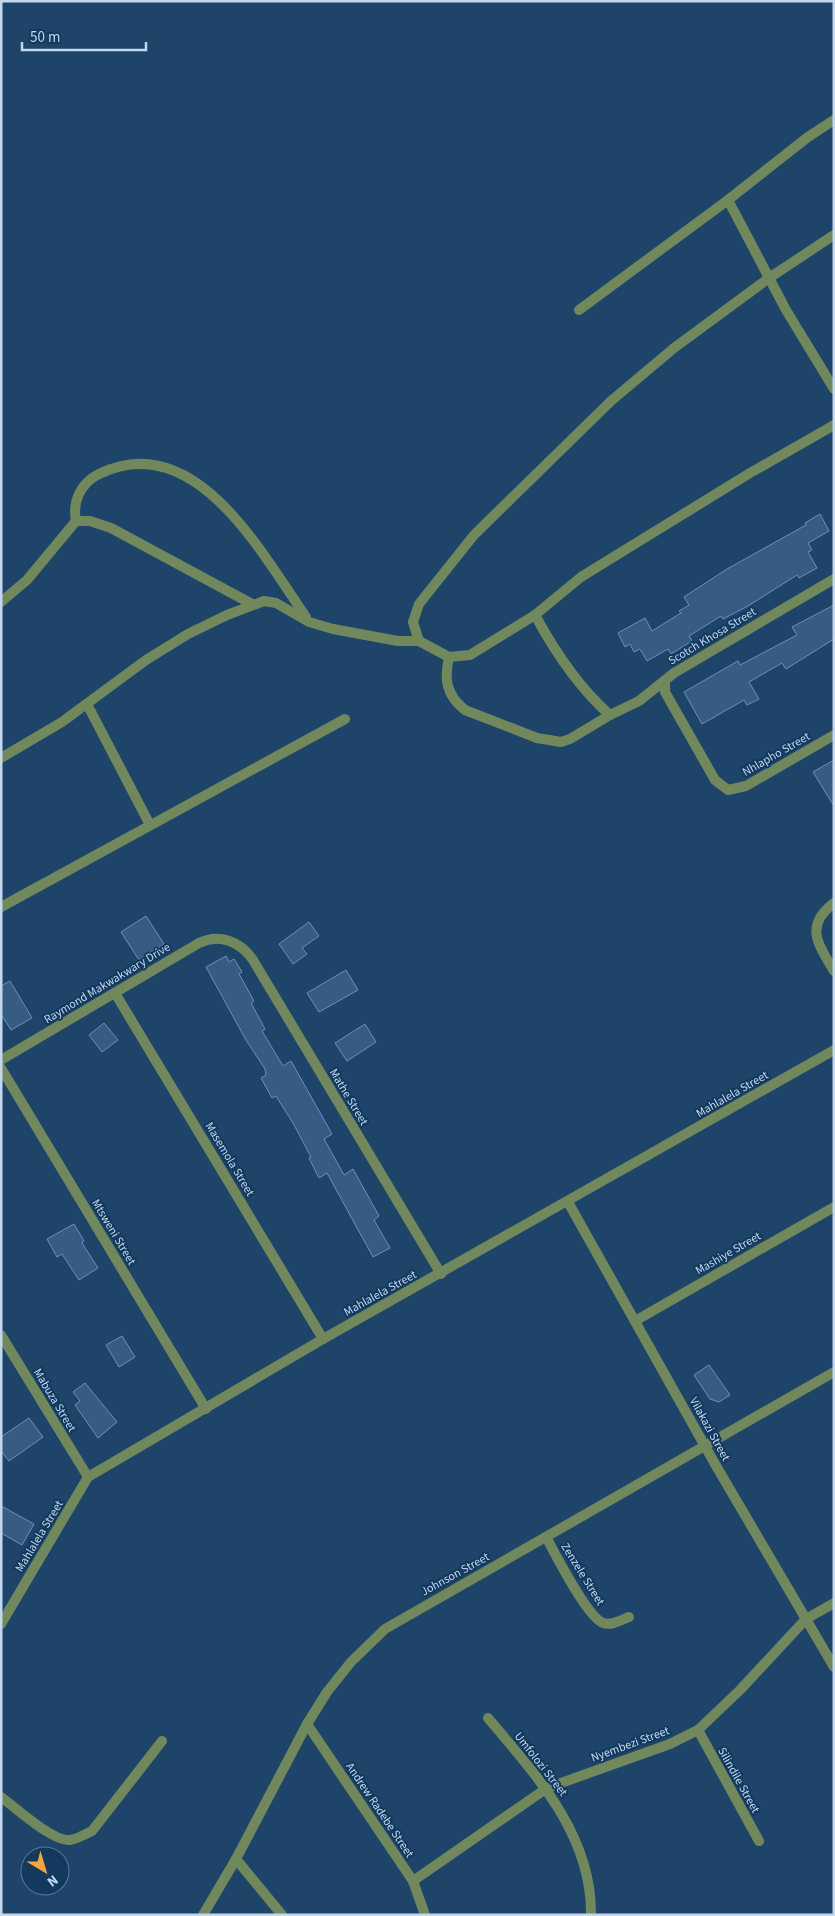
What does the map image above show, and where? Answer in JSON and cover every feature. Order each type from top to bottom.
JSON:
[{"type":"street","points":[[578,310],[728,200],[808,136],[834,120]]},
{"type":"street","points":[[728,200],[804,343],[834,389]]},
{"type":"street","points":[[419,641],[413,622],[419,604],[474,535],[611,401],[674,348],[769,278],[834,235]]},
{"type":"street","points":[[1,758],[62,722],[146,660],[188,634],[252,604],[264,601],[276,603],[309,622],[379,638],[419,641],[450,657],[470,654],[535,615],[581,577],[750,473],[834,425]]},
{"type":"street","points":[[76,521],[74,510],[77,496],[85,484],[95,476],[110,469],[130,465],[155,465],[191,478],[220,500],[238,519],[309,622]]},
{"type":"street","points":[[1,602],[27,580],[76,521]]},
{"type":"street","points":[[76,521],[100,523],[252,604]]},
{"type":"street","name":"Scotch Khosa Street","points":[[728,790],[715,780],[665,692],[665,682],[674,673],[721,644],[834,579]]},
{"type":"street","points":[[535,615],[555,651],[587,691],[610,715]]},
{"type":"street","points":[[450,657],[445,673],[448,685],[457,703],[465,710],[537,738],[561,742],[640,701],[665,682]]},
{"type":"street","points":[[87,704],[150,825]]},
{"type":"street","points":[[1,907],[345,719]]},
{"type":"street","name":"Nhlapho Street","points":[[728,790],[746,786],[834,735]]},
{"type":"street","points":[[834,903],[818,917],[815,928],[818,942],[834,971]]},
{"type":"street","name":"Raymond Makwakwary Drive","points":[[1,1060],[200,943],[216,938],[229,940]]},
{"type":"street","name":"Mathe Street","points":[[229,940],[240,946],[253,960],[440,1274]]},
{"type":"street","name":"Masemola Street","points":[[116,993],[323,1339]]},
{"type":"street","name":"Mahlalela Street","points":[[1,1624],[88,1477],[323,1339],[834,1050]]},
{"type":"street","name":"Mtsweni Street","points":[[1,1068],[206,1409]]},
{"type":"street","name":"Vilakazi Street","points":[[568,1202],[704,1446],[834,1667]]},
{"type":"street","name":"Mashiye Street","points":[[635,1321],[834,1207]]},
{"type":"street","name":"Mabuza Street","points":[[1,1335],[88,1477]]},
{"type":"street","name":"Johnson Street","points":[[203,1915],[236,1859],[307,1724],[327,1692],[351,1662],[386,1629],[834,1372]]},
{"type":"street","name":"Zenzele Street","points":[[546,1538],[585,1605],[595,1618],[604,1623],[615,1623],[629,1617]]},
{"type":"street","name":"Nyembezi Street","points":[[413,1881],[547,1788],[670,1744],[698,1730],[740,1690],[806,1619],[834,1603]]},
{"type":"street","name":"Umfolozi Street","points":[[488,1718],[547,1788],[567,1822],[585,1868],[591,1898],[590,1915]]},
{"type":"street","name":"Andrew Radebe Street","points":[[307,1724],[413,1881],[425,1915]]},
{"type":"street","name":"Silindile Street","points":[[698,1730],[758,1841]]},
{"type":"street","points":[[1,1797],[52,1835],[69,1841],[79,1838],[92,1831],[162,1741]]},
{"type":"street","points":[[236,1859],[282,1915]]},
{"type":"building","points":[[820,514],[829,531],[808,543],[812,550],[808,552],[817,568],[799,578],[797,575],[748,606],[723,619],[721,616],[689,636],[692,641],[671,654],[668,649],[647,661],[640,649],[634,652],[630,644],[625,647],[618,633],[645,618],[652,631],[681,613],[679,611],[689,605],[684,597],[727,569],[806,525],[805,523]]},
{"type":"building","points":[[834,605],[834,639],[786,669],[782,663],[749,682],[759,699],[747,705],[744,700],[702,724],[684,692],[738,661],[740,665],[797,635],[792,627]]},
{"type":"building","points":[[834,760],[834,806],[813,772]]},
{"type":"building","points":[[146,916],[164,944],[139,960],[121,932]]},
{"type":"building","points":[[309,922],[319,936],[302,948],[307,954],[293,964],[279,944]]},
{"type":"building","points":[[226,956],[229,962],[234,959],[242,972],[239,974],[254,1001],[251,1003],[265,1029],[262,1031],[283,1066],[291,1061],[332,1134],[324,1139],[344,1175],[353,1169],[379,1216],[374,1220],[390,1248],[373,1257],[327,1173],[319,1178],[309,1158],[311,1157],[293,1123],[276,1096],[272,1098],[261,1078],[266,1075],[265,1069],[246,1040],[206,967]]},
{"type":"building","points":[[346,970],[358,990],[319,1012],[307,993]]},
{"type":"building","points":[[10,981],[32,1018],[11,1030],[1,1014],[1,986]]},
{"type":"building","points":[[104,1023],[118,1040],[102,1052],[89,1035]]},
{"type":"building","points":[[365,1024],[376,1042],[347,1061],[335,1043]]},
{"type":"building","points":[[74,1224],[84,1241],[82,1243],[98,1268],[79,1280],[62,1254],[57,1257],[47,1239]]},
{"type":"building","points":[[122,1336],[135,1357],[119,1367],[106,1345]]},
{"type":"building","points":[[709,1365],[730,1395],[719,1402],[710,1399],[694,1375]]},
{"type":"building","points":[[85,1383],[117,1422],[98,1438],[75,1405],[80,1401],[73,1392]]},
{"type":"building","points":[[29,1418],[43,1437],[9,1461],[1,1451],[1,1437]]},
{"type":"building","points":[[1,1506],[34,1524],[22,1545],[1,1533]]}]
